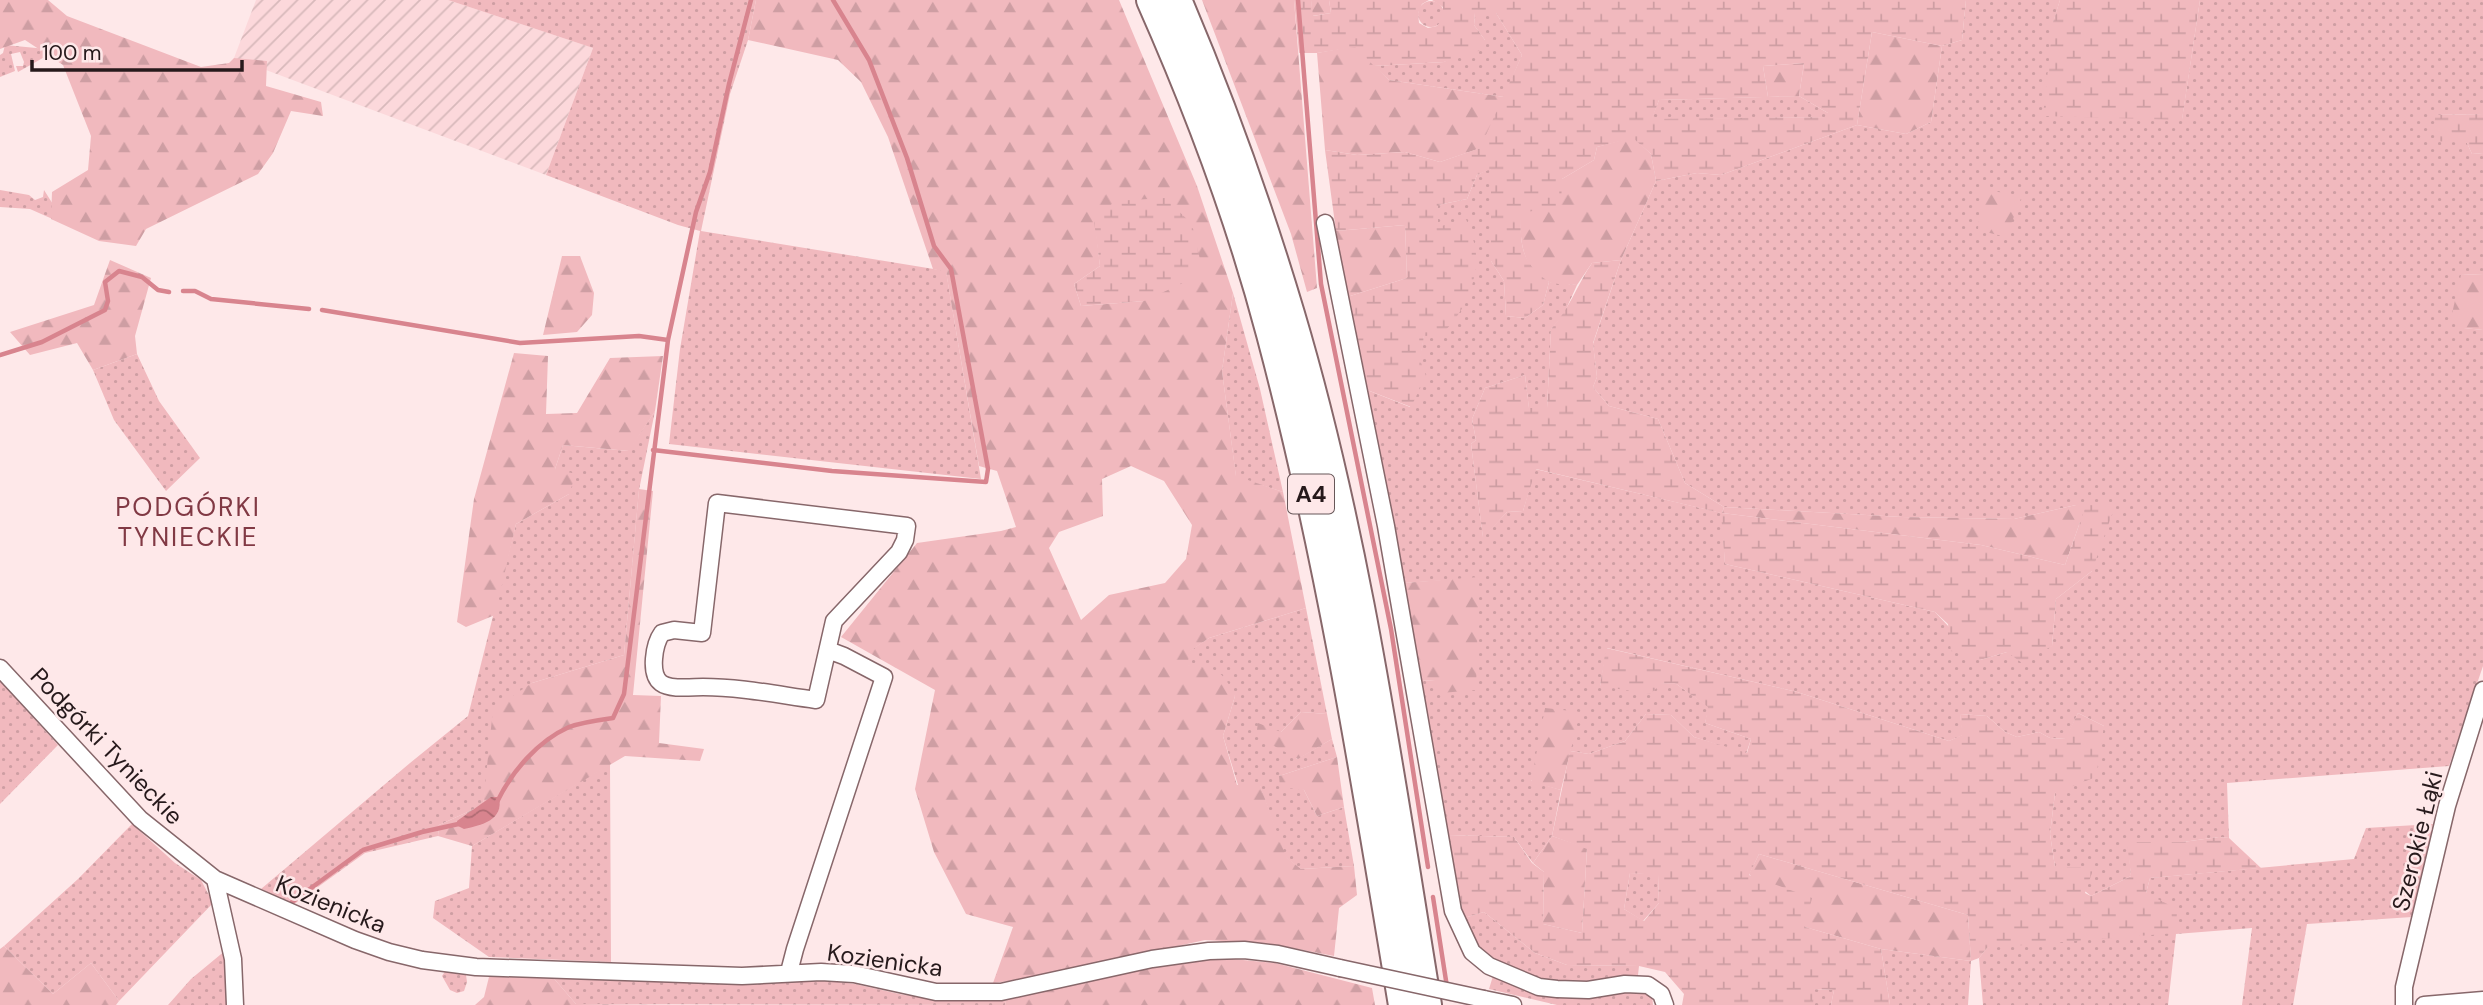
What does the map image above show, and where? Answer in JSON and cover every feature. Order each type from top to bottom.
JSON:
[{"type":"highway","name":"A4","points":[[1152,0],[1195,106],[1235,217],[1271,332],[1296,428],[1346,671],[1403,1005]]},
{"type":"highway","name":"A4","points":[[1177,0],[1219,103],[1260,216],[1291,316],[1323,439],[1371,672],[1427,1005]]},
{"type":"street","points":[[1325,223],[1385,526],[1453,912],[1464,939],[1479,960],[1539,987],[1573,990],[1648,985],[1661,994],[1665,1005]]},
{"type":"street","points":[[717,503],[907,526],[905,540],[899,552],[834,621],[828,650],[816,700],[725,688],[667,686],[657,680],[654,670],[657,640],[662,633],[674,630],[702,633],[717,503]]},
{"type":"street","points":[[789,972],[884,677],[828,650]]},
{"type":"street","name":"Podgórki Tynieckie","points":[[0,668],[140,819],[215,879]]},
{"type":"street","name":"Szerokie Łąki","points":[[2404,1005],[2404,987],[2447,806],[2483,690]]},
{"type":"street","points":[[215,879],[233,959],[235,1005]]},
{"type":"street","name":"Kozienicka","points":[[215,879],[389,952],[422,960],[476,967],[742,976],[789,972],[854,974],[936,992],[1002,992],[1152,959],[1209,951],[1244,950],[1278,954],[1513,1005]]},
{"type":"street","points":[[2425,1005],[2483,1000]]},
{"type":"shaded area","points":[[256,0],[448,0],[593,48],[546,175],[234,58]]},
{"type":"green space","points":[[0,0],[48,0],[67,16],[201,67],[229,63],[234,58],[267,61],[266,86],[321,102],[323,116],[291,111],[273,153],[258,174],[146,229],[136,246],[99,241],[51,219],[52,192],[88,170],[91,136],[63,65],[25,40],[0,49]]},
{"type":"green space","points":[[448,0],[756,0],[748,40],[730,94],[701,231],[946,271],[981,479],[669,444],[680,349],[700,231],[546,175],[593,48]]},
{"type":"green space","points":[[756,0],[1119,0],[1197,186],[1233,293],[1222,371],[1236,476],[1283,492],[1306,608],[1209,638],[1189,652],[1188,665],[1212,669],[1222,675],[1231,687],[1235,696],[1223,736],[1237,785],[1260,785],[1286,857],[1301,869],[1354,866],[1357,895],[1339,908],[1334,956],[1272,944],[1205,940],[1034,978],[993,983],[1013,927],[966,914],[934,852],[915,789],[935,690],[841,637],[917,543],[1016,527],[997,471],[979,466],[946,272],[933,269],[888,137],[861,82],[838,60],[748,40]],"holes":[[[1095,221],[1144,301],[1081,306],[1074,284],[1100,266]],[[1131,466],[1164,481],[1192,525],[1186,559],[1165,583],[1109,595],[1081,620],[1049,548],[1059,532],[1103,516],[1102,479]]]},
{"type":"green space","points":[[1202,0],[1294,0],[1317,288],[1307,292],[1291,234]]},
{"type":"green space","points":[[1294,0],[1311,0],[1313,16],[1331,13],[1329,0],[1429,0],[1422,4],[1418,13],[1419,23],[1428,28],[1437,26],[1443,18],[1443,7],[1432,0],[1966,0],[1962,40],[1942,46],[1872,32],[1857,125],[1721,175],[1697,173],[1656,181],[1651,154],[1633,138],[1597,147],[1594,160],[1562,179],[1561,206],[1521,213],[1524,252],[1533,268],[1549,282],[1543,305],[1525,318],[1506,316],[1504,281],[1491,261],[1491,169],[1477,175],[1467,199],[1438,205],[1438,227],[1466,219],[1475,247],[1474,279],[1467,300],[1456,318],[1441,335],[1424,336],[1420,360],[1426,376],[1411,407],[1362,388],[1347,297],[1407,278],[1405,225],[1336,231],[1325,150],[1357,155],[1405,152],[1440,162],[1480,148],[1522,55],[1496,13],[1475,13],[1474,25],[1485,40],[1485,49],[1444,62],[1374,66],[1355,47],[1299,53]],"holes":[[[1804,63],[1799,96],[1828,113],[1828,117],[1652,119],[1659,100],[1768,97],[1763,66]]]},
{"type":"green space","points":[[1311,0],[1329,0],[1331,13],[1312,16]]},
{"type":"green space","points":[[1966,0],[2060,0],[2053,23],[2182,119],[2200,0],[2483,0],[2483,114],[2435,115],[2467,143],[2472,154],[2483,153],[2483,274],[2461,275],[2464,328],[2483,330],[2483,666],[2449,766],[2227,783],[2229,838],[2183,842],[2128,842],[2131,876],[2091,896],[2055,867],[2050,834],[2055,793],[2104,726],[2078,713],[2066,739],[2050,738],[2039,732],[2017,737],[2005,732],[1987,716],[1960,714],[1963,735],[1949,741],[1797,692],[1607,648],[1600,686],[1675,683],[1709,707],[1705,723],[1751,739],[1746,754],[1694,737],[1671,715],[1646,714],[1625,741],[1589,754],[1570,751],[1579,712],[1531,781],[1561,790],[1552,836],[1533,863],[1514,837],[1448,835],[1421,680],[1435,681],[1479,578],[1404,583],[1362,388],[1410,407],[1433,281],[1438,205],[1467,199],[1477,175],[1491,168],[1491,261],[1504,281],[1506,316],[1525,318],[1543,305],[1549,282],[1577,285],[1563,316],[1551,329],[1547,408],[1529,409],[1525,375],[1485,388],[1472,419],[1476,440],[1471,444],[1483,537],[1507,512],[1523,511],[1535,469],[1722,513],[1725,564],[1935,612],[1980,660],[2007,652],[2052,646],[2056,599],[2092,571],[2076,505],[2014,519],[1902,517],[1724,507],[1685,483],[1658,419],[1609,406],[1593,387],[1597,377],[1593,344],[1621,260],[1656,181],[1697,173],[1721,175],[1857,125],[1906,134],[1931,122],[1942,46],[1962,40]]},
{"type":"green space","points":[[2060,0],[2200,0],[2182,120],[2043,116],[2053,22]]},
{"type":"green space","points":[[1431,1],[1440,5],[1444,14],[1440,23],[1431,27],[1422,23],[1418,14],[1422,5]]},
{"type":"green space","points":[[1475,13],[1496,13],[1522,55],[1504,97],[1389,80],[1374,66],[1444,62],[1485,40],[1474,25]]},
{"type":"green space","points":[[1872,32],[1942,46],[1931,122],[1906,134],[1857,125]]},
{"type":"green space","points":[[5,45],[57,50],[18,72],[16,66],[23,66],[24,62],[20,52],[11,54],[15,71],[0,77],[0,55]]},
{"type":"green space","points":[[1355,46],[1389,80],[1504,97],[1481,148],[1440,162],[1405,152],[1357,155],[1325,150],[1317,53]]},
{"type":"green space","points":[[1804,63],[1799,96],[1768,97],[1763,66]]},
{"type":"green space","points":[[1799,96],[1828,113],[1828,117],[1651,120],[1659,100]]},
{"type":"green space","points":[[2483,114],[2483,153],[2472,154],[2467,143],[2435,141],[2435,115]]},
{"type":"green space","points":[[1633,137],[1651,154],[1656,181],[1621,260],[1592,263],[1577,285],[1552,283],[1540,277],[1533,270],[1524,252],[1520,212],[1562,179],[1594,160],[1597,147]]},
{"type":"green space","points":[[1981,189],[2022,196],[2006,237],[1978,230]]},
{"type":"green space","points":[[0,190],[29,195],[35,200],[43,197],[44,190],[66,225],[30,209],[0,207]]},
{"type":"green space","points":[[1165,198],[1192,224],[1201,264],[1183,283],[1144,301],[1081,306],[1074,284],[1100,266],[1094,221],[1115,201]]},
{"type":"green space","points":[[1405,225],[1407,278],[1347,297],[1336,231]]},
{"type":"green space","points":[[562,256],[580,256],[594,293],[592,315],[577,332],[543,335]]},
{"type":"green space","points":[[110,260],[151,278],[135,336],[137,354],[93,370],[77,343],[30,355],[10,332],[94,305]]},
{"type":"green space","points":[[1621,260],[1593,343],[1597,377],[1593,387],[1609,406],[1658,419],[1685,483],[1724,507],[1722,513],[1981,545],[2065,565],[2086,505],[2115,506],[2092,571],[2056,599],[2052,646],[2022,663],[2007,652],[1980,660],[1951,651],[1948,624],[1935,612],[1725,564],[1721,513],[1536,469],[1523,511],[1507,512],[1483,538],[1471,444],[1476,440],[1472,419],[1485,388],[1525,375],[1529,408],[1547,408],[1551,329],[1563,314],[1592,263]]},
{"type":"green space","points":[[2483,274],[2483,330],[2464,328],[2450,322],[2461,275]]},
{"type":"green space","points":[[1233,293],[1260,389],[1283,492],[1236,477],[1222,371]]},
{"type":"green space","points":[[514,353],[548,356],[546,414],[577,413],[610,358],[663,356],[655,411],[629,451],[563,445],[555,469],[576,474],[569,494],[516,524],[495,615],[466,627],[457,622],[474,499]]},
{"type":"green space","points":[[137,354],[159,401],[200,458],[166,491],[114,420],[93,370]]},
{"type":"green space","points":[[655,411],[639,490],[624,655],[532,683],[489,766],[483,805],[439,825],[438,836],[365,853],[293,905],[261,889],[468,716],[516,524],[569,494],[555,469],[563,445],[628,451]]},
{"type":"green space","points":[[639,489],[653,491],[633,695],[661,696],[659,743],[704,749],[700,761],[625,756],[472,846],[438,836],[439,825],[483,805],[493,709],[532,683],[624,655]]},
{"type":"green space","points":[[2086,505],[2065,565],[1981,545],[1722,513],[1724,507],[1902,517],[2014,519]]},
{"type":"green space","points":[[1479,577],[1476,690],[1441,693],[1435,681],[1421,680],[1404,583]]},
{"type":"green space","points":[[1306,608],[1327,714],[1301,712],[1281,732],[1297,759],[1332,739],[1337,757],[1279,776],[1304,790],[1317,816],[1344,807],[1354,866],[1301,869],[1285,857],[1260,786],[1238,785],[1223,736],[1235,696],[1188,665],[1188,652],[1209,638]]},
{"type":"green space","points":[[1606,648],[1797,692],[1949,741],[1962,735],[1960,714],[1987,716],[2005,732],[2017,737],[2039,732],[2050,738],[2065,739],[2078,713],[2104,726],[2096,777],[2055,793],[2050,834],[2055,867],[2094,867],[2085,893],[2091,896],[2131,876],[2127,842],[2183,842],[2229,838],[2261,868],[2150,878],[2146,893],[2177,909],[2176,933],[1987,948],[1979,958],[1971,961],[1968,915],[1759,854],[1749,875],[1812,898],[1805,927],[1881,949],[1890,1005],[1831,1005],[1834,990],[1814,989],[1813,1005],[1682,1005],[1684,994],[1665,972],[1639,966],[1567,965],[1535,953],[1484,912],[1464,918],[1448,835],[1514,837],[1532,863],[1544,872],[1543,924],[1582,933],[1587,849],[1552,836],[1570,751],[1589,754],[1625,741],[1646,714],[1671,715],[1694,737],[1747,753],[1751,739],[1705,723],[1708,707],[1675,683],[1661,684],[1650,694],[1600,686]],"holes":[[[1630,873],[1658,875],[1659,903],[1644,921],[1624,909]]]},
{"type":"green space","points":[[0,681],[58,745],[0,804]]},
{"type":"green space","points":[[1545,708],[1580,712],[1561,790],[1531,782]]},
{"type":"green space","points":[[1301,712],[1327,714],[1332,739],[1298,759],[1256,736],[1258,723],[1281,732]]},
{"type":"green space","points":[[1337,757],[1344,807],[1317,816],[1304,790],[1280,787],[1279,776]]},
{"type":"green space","points":[[610,764],[611,962],[489,957],[433,918],[435,901],[469,888],[472,846]]},
{"type":"green space","points":[[132,824],[175,863],[201,880],[213,903],[119,1001],[91,963],[53,994],[4,946],[78,879]]},
{"type":"green space","points":[[2433,824],[2412,917],[2307,924],[2293,1005],[2242,1005],[2252,928],[2176,934],[2168,1005],[1983,1005],[1979,958],[1987,948],[2146,893],[2150,878],[2354,859],[2366,828]]},
{"type":"green space","points":[[1552,836],[1587,848],[1582,933],[1543,924],[1544,872],[1533,863]]},
{"type":"green space","points":[[1759,854],[1968,915],[1971,961],[1881,949],[1805,927],[1749,874]]},
{"type":"green space","points":[[1630,873],[1658,874],[1659,903],[1643,921],[1624,909]]},
{"type":"green space","points":[[1484,912],[1535,953],[1567,965],[1639,966],[1638,975],[1573,982],[1529,978],[1508,971],[1490,960],[1471,938],[1464,918]]},
{"type":"green space","points":[[4,946],[53,994],[91,963],[119,1001],[116,1005],[0,1005],[0,949]]},
{"type":"green space","points":[[1881,949],[1971,961],[1968,1005],[1890,1005]]},
{"type":"green space","points":[[226,950],[230,1005],[168,1005],[191,979]]},
{"type":"green space","points":[[1222,958],[1275,963],[1372,988],[1375,1005],[1005,1005],[1007,997],[1165,963]]},
{"type":"green space","points":[[446,970],[466,975],[464,991],[457,993],[450,990],[442,976]]},
{"type":"green space","points":[[490,973],[550,974],[576,1004],[672,1005],[475,1005],[484,997]]},
{"type":"green space","points":[[550,974],[813,979],[855,984],[904,995],[968,1000],[1007,997],[1005,1005],[576,1004]]},
{"type":"green space","points":[[1493,976],[1525,987],[1637,987],[1652,995],[1653,1005],[1557,1005],[1489,989]]},
{"type":"green space","points":[[1813,989],[1834,990],[1831,1005],[1813,1005]]},
{"type":"water","points":[[491,797],[499,797],[500,805],[495,816],[484,823],[464,829],[458,826],[457,821]]},
{"type":"waterway","points":[[497,802],[518,768],[547,740],[569,727],[613,718],[624,694],[668,340],[696,212],[710,172],[751,0]]},
{"type":"waterway","points":[[653,450],[832,471],[986,482],[988,469],[951,269],[934,246],[907,158],[869,60],[833,0]]},
{"type":"waterway","points":[[1298,0],[1321,284],[1391,629],[1428,867]]},
{"type":"waterway","points":[[0,355],[42,342],[105,310],[108,301],[105,282],[119,271],[142,277],[158,290],[169,292]]},
{"type":"waterway","points":[[183,291],[195,291],[211,299],[309,309]]},
{"type":"waterway","points":[[322,310],[520,343],[639,336],[668,340]]},
{"type":"waterway","points":[[292,902],[363,850],[463,823]]},
{"type":"waterway","points":[[1433,897],[1447,987]]},
{"type":"district","name":"PODGÓRKI TYNIECKIE","points":[[188,522]]}]
